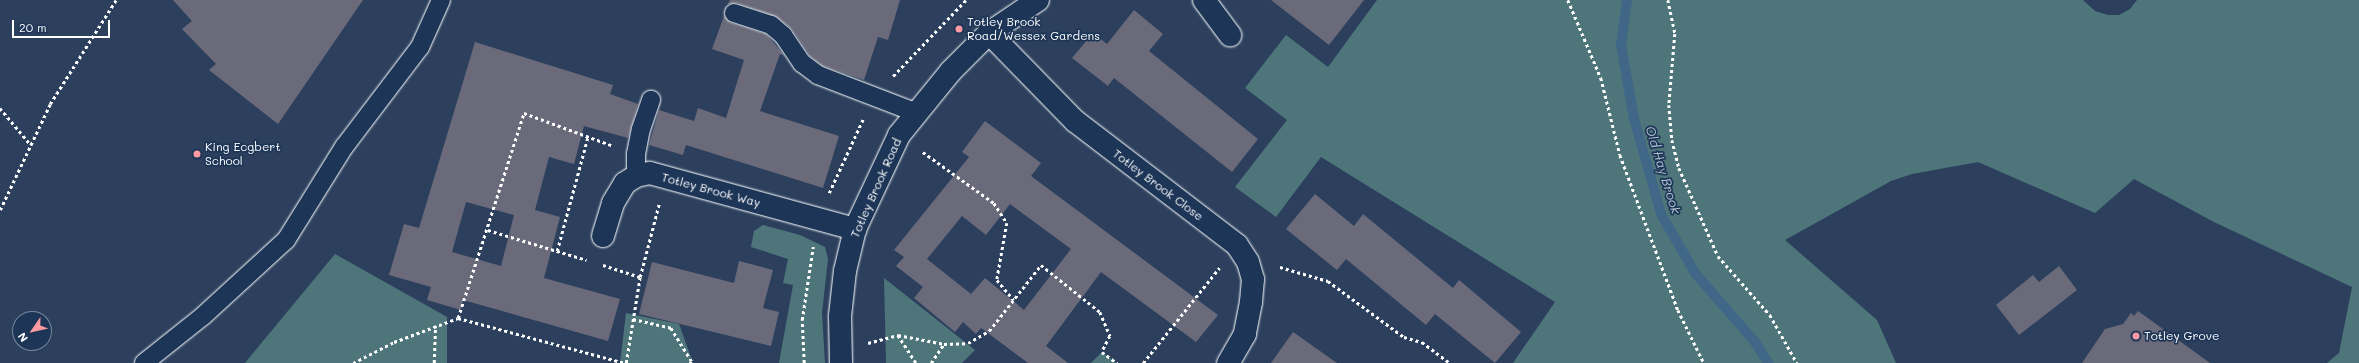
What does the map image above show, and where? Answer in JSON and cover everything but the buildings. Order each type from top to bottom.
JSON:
[{"type":"street","name":"Totley Brook Road","points":[[841,357],[840,316],[845,271],[855,229],[899,134],[951,71],[989,33],[1038,0]]},
{"type":"street","points":[[1204,0],[1230,35]]},
{"type":"street","name":"Totley Brook Close","points":[[989,33],[1075,120],[1243,253]]},
{"type":"street","name":"Totley Brook Way","points":[[636,176],[650,173],[855,229]]},
{"type":"street","points":[[603,236],[612,203],[625,183],[636,176]]},
{"type":"street","points":[[1228,363],[1245,334],[1252,302],[1253,280],[1243,253]]},
{"type":"lane","points":[[144,363],[203,316],[286,240],[344,146],[420,47],[441,0]]},
{"type":"lane","points":[[734,13],[771,25],[783,35],[802,63],[818,75],[916,113]]},
{"type":"lane","points":[[636,176],[636,154],[641,129],[651,100]]},
{"type":"path","points":[[0,210],[54,98],[116,0]]},
{"type":"path","points":[[1568,0],[1601,78],[1622,162],[1678,310],[1704,363]]},
{"type":"path","points":[[1668,0],[1675,34],[1669,105],[1672,140],[1680,168],[1718,256],[1770,315],[1797,363]]},
{"type":"path","points":[[0,108],[31,145]]},
{"type":"path","points":[[458,318],[488,230],[524,112],[636,154]]},
{"type":"path","points":[[899,134],[994,203],[1007,223],[997,280],[1014,300]]},
{"type":"path","points":[[557,251],[588,136]]},
{"type":"path","points":[[354,363],[394,342],[458,318],[626,363],[640,276],[666,178]]},
{"type":"path","points":[[488,230],[640,276]]},
{"type":"path","points":[[1143,363],[1243,253],[1272,265],[1328,281],[1404,337],[1422,342],[1450,363]]},
{"type":"path","points":[[841,357],[898,335],[944,344],[968,343],[990,331],[1041,265],[1100,312],[1110,336],[1102,352],[1117,363]]},
{"type":"path","points":[[633,319],[671,328],[692,363]]},
{"type":"path","points":[[434,363],[435,326]]},
{"type":"path","points":[[898,335],[916,363]]},
{"type":"path","points":[[931,363],[944,344]]},
{"type":"green space","points":[[1377,0],[2083,0],[2095,11],[2108,15],[2119,15],[2130,9],[2137,0],[2359,0],[2359,363],[2327,363],[2339,353],[2352,287],[2214,222],[2134,179],[2095,213],[1978,162],[1912,174],[1891,181],[1785,240],[1877,320],[1896,363],[1513,363],[1555,302],[1321,157],[1276,217],[1235,187],[1287,120],[1245,88],[1286,35],[1328,67]]},
{"type":"green space","points":[[763,225],[800,235],[825,247],[828,259],[822,313],[825,363],[779,363],[793,285],[783,283],[788,259],[751,247],[754,231]]},
{"type":"green space","points":[[335,254],[447,317],[447,363],[245,363]]},
{"type":"green space","points":[[884,278],[975,350],[962,363],[886,363]]},
{"type":"green space","points":[[626,313],[679,324],[693,363],[620,363]]},
{"type":"green space","points":[[1102,352],[1117,363],[1091,363]]},
{"type":"waterway","name":"Old Hay Brook","points":[[1627,0],[1621,45],[1634,119],[1661,214],[1695,273],[1755,342],[1768,363]]},
{"type":"place","name":"Totley Brook Road/Wessex Gardens","points":[[959,29]]},
{"type":"place","name":"King Ecgbert School","points":[[197,154]]},
{"type":"place","name":"Totley Grove","points":[[2136,336]]}]
